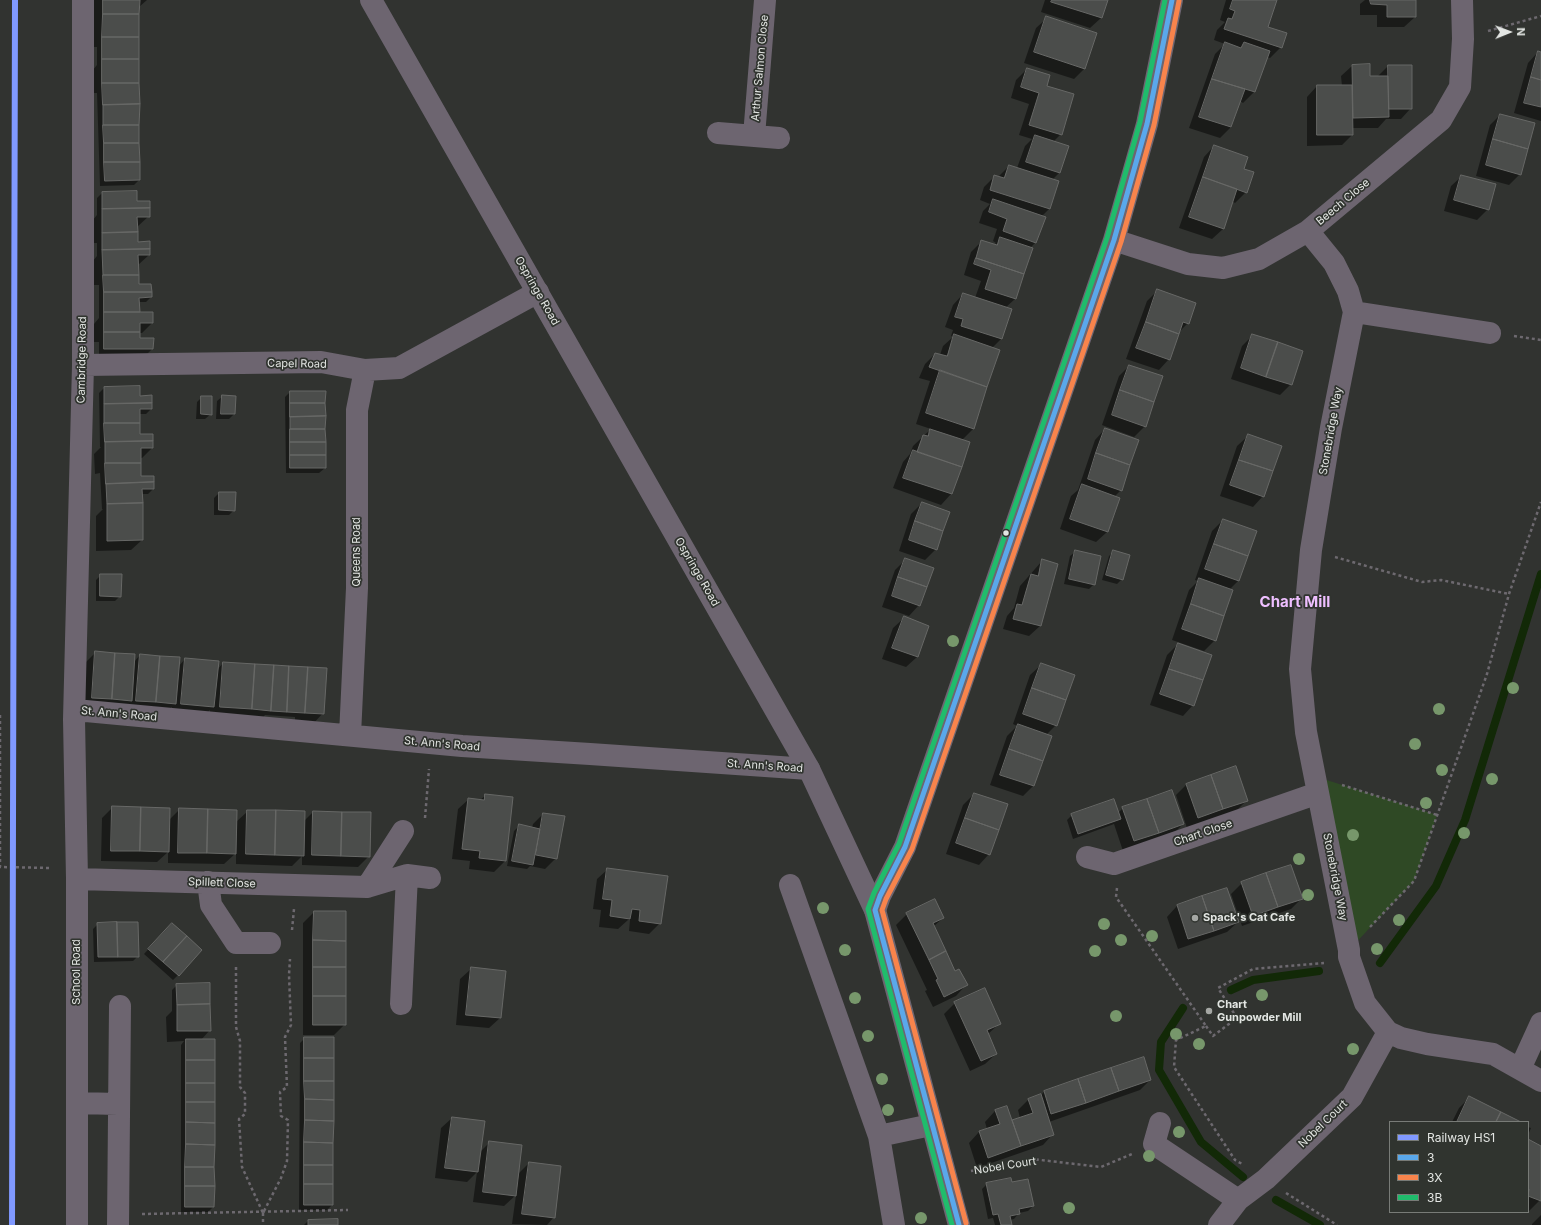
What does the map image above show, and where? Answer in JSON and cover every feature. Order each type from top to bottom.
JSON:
[{"type":"street","name":"Cambridge Road","points":[[74,715],[83,365],[84,0]]},
{"type":"street","name":"Ospringe Road","points":[[371,0],[809,769],[875,910],[897,989],[931,1125],[959,1225]]},
{"type":"street","name":"Arthur Salmon Close","points":[[754,136],[765,0]]},
{"type":"street","points":[[875,910],[880,896],[905,847],[1114,240],[1147,124],[1172,0]]},
{"type":"street","name":"Beech Close","points":[[1114,240],[1188,264],[1223,268],[1259,259],[1308,232],[1441,120],[1460,88],[1463,39],[1462,0]]},
{"type":"street","name":"Arthur Salmon Close","points":[[718,133],[779,138]]},
{"type":"street","name":"Stonebridge Way","points":[[1308,232],[1334,263],[1348,291],[1354,312],[1331,428],[1311,550],[1300,669],[1306,732],[1349,953],[1365,1003],[1388,1032]]},
{"type":"street","name":"Capel Road","points":[[83,365],[321,362],[365,370],[399,368],[538,292]]},
{"type":"street","points":[[1354,312],[1490,333]]},
{"type":"street","name":"Queens Road","points":[[350,735],[357,588],[357,410],[365,370]]},
{"type":"street","name":"St. Ann's Road","points":[[74,715],[350,735],[462,746],[809,769]]},
{"type":"street","name":"School Road","points":[[74,715],[77,879],[77,1225]]},
{"type":"street","name":"Chart Close","points":[[1114,864],[1316,784]]},
{"type":"street","points":[[368,887],[403,831]]},
{"type":"street","points":[[1087,857],[1114,864]]},
{"type":"street","points":[[401,1004],[407,875]]},
{"type":"street","name":"Spillett Close","points":[[77,879],[368,887],[407,875],[430,878]]},
{"type":"street","points":[[208,882],[211,905],[236,943],[270,943]]},
{"type":"street","points":[[790,885],[879,1136],[894,1225]]},
{"type":"street","points":[[118,1220],[120,1006]]},
{"type":"street","points":[[1520,1068],[1541,1023]]},
{"type":"street","points":[[1388,1032],[1401,1038],[1427,1044],[1493,1054],[1541,1081]]},
{"type":"street","name":"Nobel Court","points":[[1219,1225],[1238,1200],[1266,1179],[1352,1097],[1388,1032]]},
{"type":"street","points":[[77,1103],[118,1104]]},
{"type":"street","points":[[1160,1122],[1154,1144],[1238,1200]]},
{"type":"street","points":[[879,1136],[931,1125]]},
{"type":"path","points":[[1463,39],[1541,16]]},
{"type":"path","points":[[1114,864],[1118,881],[1116,896],[1213,1036],[1237,1018],[1218,988],[1252,969],[1334,962],[1349,953],[1414,881],[1487,674],[1509,594],[1541,502]]},
{"type":"path","points":[[1311,550],[1422,582],[1441,580],[1509,594]]},
{"type":"path","points":[[0,715],[0,867],[52,868]]},
{"type":"path","points":[[403,831],[424,829],[428,780]]},
{"type":"path","points":[[1316,784],[1437,815]]},
{"type":"path","points":[[292,935],[296,885]]},
{"type":"path","points":[[236,943],[236,1027],[240,1041],[240,1088],[245,1093],[245,1114],[239,1120],[242,1167],[263,1213],[263,1225]]},
{"type":"path","points":[[263,1213],[281,1178],[287,1162],[288,1120],[281,1116],[280,1092],[287,1087],[285,1037],[291,1025],[289,975],[290,956]]},
{"type":"path","points":[[1206,1026],[1176,1040],[1174,1067],[1235,1160],[1337,1225]]},
{"type":"path","name":"Nobel Court","points":[[947,1178],[978,1169],[1032,1159],[1101,1167],[1154,1144]]},
{"type":"path","points":[[118,1220],[348,1210]]},
{"type":"green space","points":[[1314,776],[1437,815],[1414,881],[1349,950]]},
{"type":"building","points":[[103,0],[140,0],[139,14],[103,14]]},
{"type":"building","points":[[1052,0],[1108,0],[1102,18],[1051,2]]},
{"type":"building","points":[[1233,0],[1277,0],[1268,27],[1287,33],[1282,48],[1224,29],[1228,18],[1232,19],[1235,11],[1230,9]]},
{"type":"building","points":[[1370,0],[1416,0],[1416,17],[1387,17],[1387,5],[1371,4]]},
{"type":"building","points":[[103,14],[139,14],[139,37],[102,37]]},
{"type":"building","points":[[1046,16],[1097,33],[1085,69],[1034,52]]},
{"type":"building","points":[[102,37],[139,37],[139,59],[102,59]]},
{"type":"building","points":[[1225,42],[1241,48],[1244,42],[1270,51],[1255,92],[1212,79]]},
{"type":"building","points":[[1538,51],[1541,52],[1541,80],[1531,77]]},
{"type":"building","points":[[102,59],[139,59],[139,83],[102,83]]},
{"type":"building","points":[[1370,64],[1370,76],[1388,76],[1389,117],[1353,118],[1352,65]]},
{"type":"building","points":[[1388,65],[1412,65],[1412,109],[1389,109]]},
{"type":"building","points":[[1027,68],[1050,75],[1047,86],[1074,94],[1062,135],[1029,125],[1039,93],[1021,87]]},
{"type":"building","points":[[1531,77],[1541,80],[1541,107],[1524,103]]},
{"type":"building","points":[[1212,79],[1245,89],[1231,127],[1199,117]]},
{"type":"building","points":[[102,83],[139,83],[140,104],[103,105]]},
{"type":"building","points":[[1317,85],[1352,85],[1353,135],[1317,135]]},
{"type":"building","points":[[140,104],[139,125],[103,125],[103,105]]},
{"type":"building","points":[[1500,114],[1535,123],[1528,149],[1493,139]]},
{"type":"building","points":[[103,125],[139,125],[139,143],[104,143]]},
{"type":"building","points":[[1035,135],[1069,146],[1060,173],[1026,162]]},
{"type":"building","points":[[1493,139],[1528,149],[1521,175],[1486,165]]},
{"type":"building","points":[[104,143],[139,143],[140,162],[104,162]]},
{"type":"building","points":[[1214,145],[1248,157],[1244,169],[1254,172],[1247,193],[1203,177]]},
{"type":"building","points":[[104,162],[140,162],[140,180],[105,181]]},
{"type":"building","points":[[1009,165],[1059,181],[1050,209],[990,190],[994,175],[1004,178]]},
{"type":"building","points":[[1461,175],[1496,184],[1489,210],[1454,200]]},
{"type":"building","points":[[1203,177],[1237,189],[1224,229],[1189,217]]},
{"type":"building","points":[[137,191],[137,201],[150,201],[150,208],[102,209],[102,192]]},
{"type":"building","points":[[993,199],[1046,217],[1036,243],[1003,231],[1007,219],[989,212]]},
{"type":"building","points":[[150,208],[150,217],[137,217],[138,232],[102,233],[102,209]]},
{"type":"building","points":[[138,232],[138,242],[150,241],[150,249],[102,250],[102,233]]},
{"type":"building","points":[[1000,237],[1033,248],[1024,274],[976,258],[981,240],[997,245]]},
{"type":"building","points":[[150,249],[150,255],[138,255],[139,275],[103,275],[102,250]]},
{"type":"building","points":[[976,258],[1024,274],[1016,299],[985,289],[991,270],[974,264]]},
{"type":"building","points":[[103,275],[139,275],[139,284],[151,284],[152,292],[104,292]]},
{"type":"building","points":[[1157,289],[1196,303],[1189,324],[1183,322],[1179,334],[1146,322]]},
{"type":"building","points":[[104,292],[152,292],[152,297],[139,298],[140,312],[104,312]]},
{"type":"building","points":[[963,293],[1012,309],[1002,339],[961,326],[963,319],[955,317]]},
{"type":"building","points":[[104,312],[153,312],[153,323],[140,323],[140,332],[104,332]]},
{"type":"building","points":[[1146,322],[1179,334],[1170,360],[1136,348]]},
{"type":"building","points":[[104,332],[140,332],[140,338],[154,338],[153,349],[104,349]]},
{"type":"building","points":[[954,334],[1000,350],[987,387],[929,367],[935,353],[947,356]]},
{"type":"building","points":[[1252,334],[1278,342],[1266,377],[1241,368]]},
{"type":"building","points":[[1278,342],[1303,351],[1292,385],[1266,377]]},
{"type":"building","points":[[1129,365],[1163,376],[1154,402],[1120,390]]},
{"type":"building","points":[[940,370],[987,387],[974,429],[926,413]]},
{"type":"building","points":[[140,386],[140,396],[152,395],[152,403],[104,404],[104,387]]},
{"type":"building","points":[[1120,390],[1154,402],[1146,427],[1112,415]]},
{"type":"building","points":[[290,391],[326,391],[325,403],[290,403]]},
{"type":"building","points":[[222,395],[236,396],[235,414],[221,414]]},
{"type":"building","points":[[201,396],[212,396],[212,415],[201,414]]},
{"type":"building","points":[[152,403],[152,409],[140,409],[140,423],[104,423],[104,404]]},
{"type":"building","points":[[290,403],[325,403],[326,416],[290,417]]},
{"type":"building","points":[[326,416],[325,429],[290,429],[290,417]]},
{"type":"building","points":[[104,423],[140,423],[140,434],[153,434],[153,441],[105,442]]},
{"type":"building","points":[[1105,428],[1139,440],[1130,465],[1096,453]]},
{"type":"building","points":[[290,429],[325,429],[326,442],[290,442]]},
{"type":"building","points":[[930,429],[970,442],[962,467],[917,452],[923,435],[928,436]]},
{"type":"building","points":[[1248,434],[1282,446],[1273,471],[1239,460]]},
{"type":"building","points":[[153,441],[153,448],[141,448],[141,463],[105,463],[105,442]]},
{"type":"building","points":[[290,442],[326,442],[326,455],[290,455]]},
{"type":"building","points":[[913,450],[962,467],[952,494],[903,478]]},
{"type":"building","points":[[1096,453],[1130,465],[1122,491],[1088,479]]},
{"type":"building","points":[[290,455],[326,455],[326,468],[290,468]]},
{"type":"building","points":[[1239,460],[1273,471],[1264,497],[1230,485]]},
{"type":"building","points":[[105,463],[141,463],[141,476],[154,476],[154,482],[106,484]]},
{"type":"building","points":[[154,482],[154,489],[142,489],[143,503],[107,504],[106,484]]},
{"type":"building","points":[[1082,484],[1120,498],[1108,532],[1070,519]]},
{"type":"building","points":[[219,492],[236,492],[235,511],[219,510]]},
{"type":"building","points":[[922,502],[950,512],[943,531],[915,521]]},
{"type":"building","points":[[143,503],[143,540],[107,541],[107,504]]},
{"type":"building","points":[[1223,519],[1257,531],[1248,556],[1214,544]]},
{"type":"building","points":[[915,521],[943,531],[937,550],[909,540]]},
{"type":"building","points":[[1214,544],[1248,556],[1239,581],[1205,569]]},
{"type":"building","points":[[1075,550],[1101,556],[1095,585],[1069,579]]},
{"type":"building","points":[[1113,550],[1130,555],[1123,580],[1106,575]]},
{"type":"building","points":[[905,558],[934,568],[927,587],[898,577]]},
{"type":"building","points":[[1042,559],[1058,564],[1041,626],[1013,619],[1017,604],[1022,605],[1031,574],[1038,576]]},
{"type":"building","points":[[100,574],[122,574],[121,597],[100,596]]},
{"type":"building","points":[[898,577],[927,587],[920,606],[892,596]]},
{"type":"building","points":[[1199,578],[1233,590],[1224,616],[1191,604]]},
{"type":"building","points":[[1191,604],[1224,616],[1216,641],[1182,629]]},
{"type":"building","points":[[904,616],[929,626],[918,657],[892,648]]},
{"type":"building","points":[[1178,643],[1212,655],[1203,680],[1169,669]]},
{"type":"building","points":[[95,651],[115,653],[112,699],[92,698]]},
{"type":"building","points":[[115,653],[135,654],[132,701],[112,699]]},
{"type":"building","points":[[140,654],[160,656],[156,702],[136,701]]},
{"type":"building","points":[[160,656],[180,657],[176,704],[156,702]]},
{"type":"building","points":[[185,658],[219,661],[214,707],[181,704]]},
{"type":"building","points":[[223,662],[255,664],[252,709],[220,707]]},
{"type":"building","points":[[1041,663],[1075,675],[1066,700],[1032,688]]},
{"type":"building","points":[[255,664],[274,665],[271,711],[252,709]]},
{"type":"building","points":[[274,665],[289,666],[287,712],[271,711]]},
{"type":"building","points":[[289,666],[308,667],[305,713],[287,712]]},
{"type":"building","points":[[308,667],[327,668],[324,714],[305,713]]},
{"type":"building","points":[[1169,669],[1203,680],[1194,706],[1160,694]]},
{"type":"building","points":[[1032,688],[1066,700],[1057,726],[1023,714]]},
{"type":"building","points":[[1018,724],[1052,736],[1043,761],[1009,749]]},
{"type":"building","points":[[1009,749],[1043,761],[1034,786],[1000,775]]},
{"type":"building","points":[[1236,766],[1248,801],[1223,809],[1211,775]]},
{"type":"building","points":[[1211,775],[1223,809],[1198,818],[1186,784]]},
{"type":"building","points":[[1172,790],[1184,824],[1159,833],[1147,799]]},
{"type":"building","points":[[974,793],[1008,804],[999,830],[965,818]]},
{"type":"building","points":[[485,794],[513,797],[506,861],[479,858],[480,851],[462,849],[468,798],[484,800]]},
{"type":"building","points":[[1114,799],[1121,819],[1078,834],[1071,814]]},
{"type":"building","points":[[1147,799],[1159,833],[1134,841],[1122,807]]},
{"type":"building","points":[[112,806],[141,807],[140,851],[111,851]]},
{"type":"building","points":[[141,807],[170,808],[169,852],[140,851]]},
{"type":"building","points":[[179,808],[208,809],[207,853],[178,853]]},
{"type":"building","points":[[208,809],[237,810],[236,854],[207,853]]},
{"type":"building","points":[[247,810],[276,810],[275,855],[246,854]]},
{"type":"building","points":[[276,810],[305,811],[304,856],[275,855]]},
{"type":"building","points":[[313,811],[342,812],[341,856],[312,855]]},
{"type":"building","points":[[342,812],[371,812],[370,857],[341,856]]},
{"type":"building","points":[[543,813],[565,816],[557,859],[536,855]]},
{"type":"building","points":[[965,818],[999,830],[990,855],[956,843]]},
{"type":"building","points":[[519,824],[540,829],[533,865],[512,861]]},
{"type":"building","points":[[1291,865],[1303,899],[1278,907],[1266,873]]},
{"type":"building","points":[[607,868],[668,876],[661,924],[639,921],[640,910],[632,909],[630,919],[610,916],[612,900],[603,899]]},
{"type":"building","points":[[1266,873],[1278,907],[1253,916],[1241,882]]},
{"type":"building","points":[[1227,888],[1239,922],[1214,931],[1202,896]]},
{"type":"building","name":"Spack's Cat Cafe","points":[[1202,896],[1214,931],[1188,939],[1177,905]]},
{"type":"building","points":[[935,899],[944,918],[933,923],[946,951],[929,960],[906,913]]},
{"type":"building","points":[[314,911],[346,911],[346,941],[313,940]]},
{"type":"building","points":[[117,922],[138,922],[139,957],[118,957]]},
{"type":"building","points":[[117,922],[118,957],[98,957],[97,923]]},
{"type":"building","points":[[172,923],[187,936],[163,962],[148,949]]},
{"type":"building","points":[[187,936],[202,950],[179,976],[163,962]]},
{"type":"building","points":[[313,940],[346,941],[346,967],[313,967]]},
{"type":"building","points":[[946,951],[955,971],[959,969],[968,985],[944,997],[936,980],[938,979],[929,960]]},
{"type":"building","points":[[313,967],[346,967],[346,996],[313,996]]},
{"type":"building","points":[[471,967],[506,971],[501,1018],[466,1015]]},
{"type":"building","points":[[210,983],[210,1004],[177,1005],[176,984]]},
{"type":"building","points":[[985,988],[1001,1024],[987,1030],[997,1054],[981,1061],[954,1002]]},
{"type":"building","points":[[313,996],[346,996],[346,1025],[313,1025]]},
{"type":"building","points":[[210,1004],[211,1031],[177,1031],[177,1005]]},
{"type":"building","points":[[304,1037],[334,1037],[334,1058],[304,1058]]},
{"type":"building","points":[[186,1039],[215,1039],[215,1060],[186,1060]]},
{"type":"building","points":[[1144,1057],[1151,1080],[1119,1091],[1111,1068]]},
{"type":"building","points":[[304,1058],[334,1058],[334,1081],[304,1081]]},
{"type":"building","points":[[186,1060],[215,1060],[215,1083],[186,1083]]},
{"type":"building","points":[[1111,1068],[1119,1091],[1086,1103],[1078,1079]]},
{"type":"building","points":[[1078,1079],[1086,1103],[1051,1114],[1044,1091]]},
{"type":"building","points":[[304,1081],[334,1081],[334,1100],[305,1099]]},
{"type":"building","points":[[186,1083],[215,1083],[215,1102],[186,1102]]},
{"type":"building","points":[[1041,1094],[1054,1135],[1021,1146],[1012,1120],[1033,1113],[1028,1099]]},
{"type":"building","points":[[1469,1096],[1501,1112],[1496,1121],[1457,1121]]},
{"type":"building","points":[[305,1099],[334,1100],[334,1121],[305,1120]]},
{"type":"building","points":[[186,1102],[215,1102],[215,1123],[186,1122]]},
{"type":"building","points":[[1007,1106],[1021,1146],[988,1158],[979,1131],[1000,1124],[995,1110]]},
{"type":"building","points":[[1501,1112],[1519,1121],[1496,1121]]},
{"type":"building","points":[[452,1117],[485,1121],[478,1172],[445,1168]]},
{"type":"building","points":[[305,1120],[334,1121],[333,1143],[304,1142]]},
{"type":"building","points":[[186,1122],[215,1123],[215,1145],[186,1144]]},
{"type":"building","points":[[1529,1140],[1541,1146],[1541,1201],[1529,1196]]},
{"type":"building","points":[[489,1141],[522,1145],[516,1196],[483,1192]]},
{"type":"building","points":[[304,1142],[333,1143],[333,1165],[304,1165]]},
{"type":"building","points":[[186,1144],[215,1145],[214,1167],[185,1167]]},
{"type":"building","points":[[529,1162],[561,1166],[555,1218],[522,1214]]},
{"type":"building","points":[[304,1165],[333,1165],[333,1184],[304,1184]]},
{"type":"building","points":[[185,1167],[214,1167],[215,1186],[185,1186]]},
{"type":"building","points":[[1011,1178],[1012,1182],[1028,1179],[1034,1206],[1019,1209],[1020,1214],[1010,1216],[1012,1225],[1001,1225],[998,1214],[993,1215],[986,1183]]},
{"type":"building","points":[[304,1184],[333,1184],[333,1205],[304,1205]]},
{"type":"building","points":[[185,1186],[215,1186],[214,1207],[185,1207]]},
{"type":"building","points":[[338,1219],[338,1225],[308,1225],[308,1220]]},
{"type":"waterway","points":[[1380,963],[1436,886],[1465,820],[1541,574]]},
{"type":"waterway","points":[[1231,990],[1253,980],[1319,971]]},
{"type":"waterway","points":[[1183,1008],[1161,1042],[1159,1070],[1201,1142],[1243,1177]]},
{"type":"waterway","points":[[1276,1200],[1320,1225]]},
{"type":"rail line","name":"HS1","points":[[12,1225],[15,0]]},
{"type":"transit line","name":"3B","points":[[952,1225],[868,909],[874,893],[899,844],[1107,238],[1140,122],[1165,0]]},
{"type":"transit line","name":"3","points":[[959,1225],[875,910],[880,896],[905,847],[1114,240],[1147,124],[1172,0]]},
{"type":"transit line","name":"3X","points":[[966,1223],[882,910],[886,899],[912,849],[1121,242],[1154,125],[1179,1]]},
{"type":"place","name":"Spack's Cat Cafe","points":[[1195,918]]},
{"type":"place","name":"Chart Gunpowder Mill","points":[[1209,1011]]},
{"type":"district","name":"Chart Mill","points":[[1295,602]]}]
